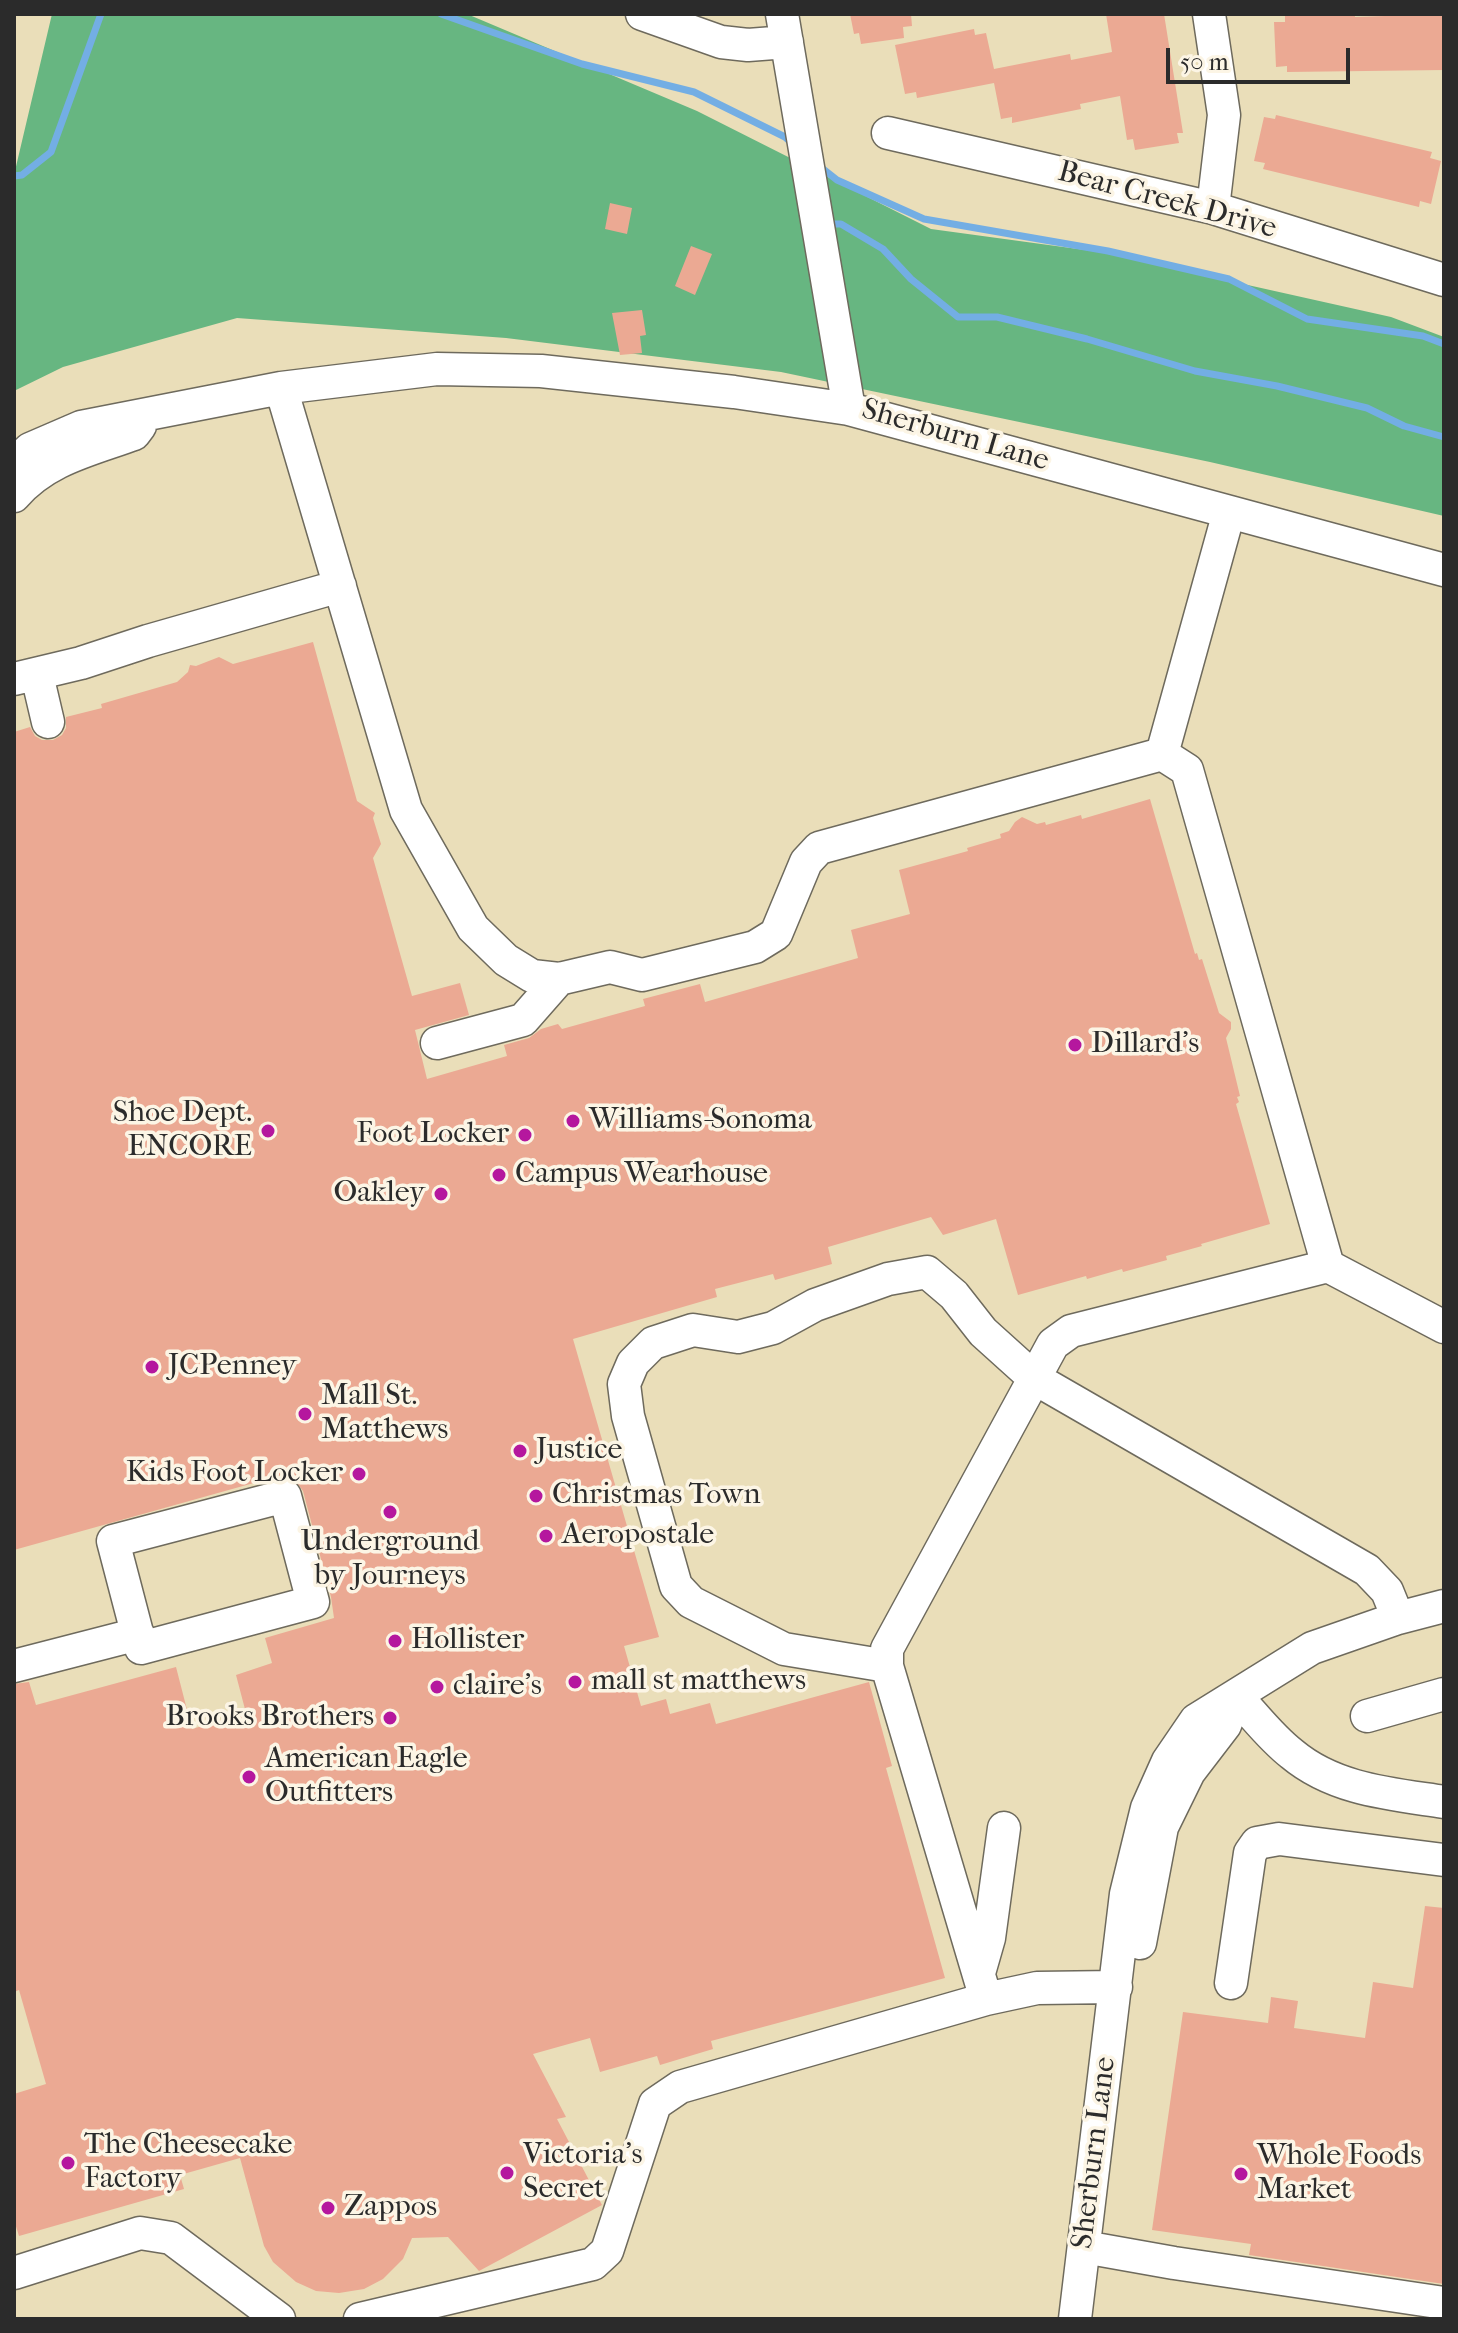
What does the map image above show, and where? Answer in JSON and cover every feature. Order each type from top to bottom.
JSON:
[{"type":"street","points":[[642,14],[721,42],[748,45],[785,28]]},
{"type":"street","points":[[1209,14],[1224,115],[1213,208]]},
{"type":"street","name":"Sherburn Lane","points":[[785,28],[849,409],[1444,570]]},
{"type":"street","name":"Bear Creek Drive","points":[[888,133],[1213,208],[1444,280]]},
{"type":"street","points":[[14,464],[30,449],[81,427],[281,388],[437,369],[541,371],[734,392],[849,409]]},
{"type":"street","points":[[281,388],[406,810],[473,928],[506,960],[532,976],[559,979],[610,967],[642,975],[755,947],[776,934],[806,862],[819,848],[1162,754],[1187,770],[1328,1266]]},
{"type":"street","points":[[14,496],[38,473],[54,463],[134,434],[148,414]]},
{"type":"street","points":[[1162,754],[1229,512]]},
{"type":"street","points":[[48,722],[26,677],[340,586]]},
{"type":"street","points":[[437,1043],[523,1020],[559,979]]},
{"type":"street","points":[[982,1986],[887,1666],[887,1649],[1053,1344],[1071,1331],[1328,1266],[1444,1327]]},
{"type":"street","points":[[887,1666],[784,1649],[691,1602],[676,1586],[628,1416],[624,1384],[633,1363],[653,1343],[693,1330],[738,1337],[773,1328],[815,1305],[888,1279],[927,1272],[954,1295],[983,1332],[1034,1378],[1367,1570],[1387,1591],[1398,1618]]},
{"type":"street","points":[[285,1496],[313,1602],[141,1648],[138,1634],[113,1541],[285,1496]]},
{"type":"street","points":[[1444,1606],[1398,1618],[1312,1648],[1236,1696],[1292,1755],[1332,1778],[1367,1791],[1444,1802]]},
{"type":"street","points":[[14,1666],[138,1634]]},
{"type":"street","points":[[1367,1716],[1444,1694]]},
{"type":"street","name":"Sherburn Lane","points":[[1075,2319],[1116,1987],[1138,1955],[1162,1827],[1189,1772],[1225,1725],[1236,1696]]},
{"type":"street","points":[[982,1986],[1004,1828]]},
{"type":"street","points":[[1231,1983],[1250,1853],[1257,1843],[1279,1839],[1444,1860]]},
{"type":"street","points":[[360,2319],[593,2264],[607,2251],[655,2104],[680,2087],[982,1986],[1116,1987]]},
{"type":"street","points":[[14,2273],[140,2233],[171,2238],[279,2319]]},
{"type":"street","points":[[1084,2247],[1444,2303]]},
{"type":"green space","points":[[52,14],[467,14],[697,111],[931,229],[1100,252],[1391,317],[1444,337],[1444,516],[1210,462],[781,372],[506,338],[237,318],[63,367],[14,391],[14,175]]},
{"type":"building","points":[[850,14],[911,14],[912,26],[903,27],[904,38],[861,44],[859,33],[854,34]]},
{"type":"building","points":[[1106,14],[1164,14],[1183,133],[1177,133],[1179,143],[1135,150],[1133,139],[1127,140],[1120,96],[1080,104],[1081,109],[1012,123],[1012,117],[1001,119],[994,83],[917,98],[916,92],[905,94],[895,45],[974,29],[975,35],[986,33],[994,69],[1070,54],[1071,60],[1112,52]]},
{"type":"building","points":[[1355,14],[1355,17],[1444,14],[1444,70],[1287,72],[1287,66],[1276,67],[1274,22],[1285,22],[1285,16]]},
{"type":"building","points":[[1276,115],[1432,152],[1430,158],[1441,161],[1431,204],[1420,201],[1419,207],[1263,169],[1265,163],[1254,161],[1264,117],[1275,119]]},
{"type":"building","points":[[610,203],[632,208],[627,234],[605,229]]},
{"type":"building","points":[[691,246],[712,254],[695,295],[675,286]]},
{"type":"building","points":[[642,310],[646,335],[640,336],[642,353],[620,355],[612,313]]},
{"type":"building","name":"Mall St. Matthews","points":[[313,642],[357,801],[375,813],[373,818],[381,844],[373,858],[412,996],[460,983],[469,1015],[415,1030],[427,1079],[507,1056],[504,1045],[529,1038],[541,1029],[558,1024],[562,1029],[645,1006],[643,999],[700,984],[705,1002],[858,958],[851,930],[910,914],[899,870],[968,851],[967,848],[1001,838],[1000,834],[1009,831],[1022,817],[1037,824],[1045,822],[1046,825],[1081,815],[1082,819],[1150,799],[1195,954],[1199,960],[1202,959],[1219,1013],[1231,1022],[1226,1038],[1240,1096],[1236,1104],[1270,1224],[1166,1256],[1167,1260],[1123,1272],[1122,1269],[1087,1279],[1086,1276],[1018,1295],[996,1219],[943,1235],[931,1217],[828,1247],[832,1264],[775,1280],[773,1274],[715,1289],[717,1297],[573,1339],[659,1637],[624,1646],[641,1706],[666,1699],[670,1714],[710,1703],[716,1724],[869,1682],[892,1766],[886,1768],[945,1978],[711,2041],[713,2049],[660,2065],[657,2056],[600,2072],[590,2038],[533,2054],[566,2117],[557,2119],[602,2205],[479,2271],[448,2237],[412,2238],[403,2259],[383,2279],[364,2289],[339,2293],[316,2291],[296,2282],[273,2262],[264,2246],[240,2158],[180,2175],[184,2189],[19,2236],[14,2220],[14,2094],[46,2084],[19,1990],[14,1992],[14,1684],[29,1682],[36,1705],[176,1667],[192,1729],[246,1713],[236,1675],[272,1663],[265,1638],[334,1618],[303,1491],[293,1472],[14,1550],[14,732],[30,727],[35,736],[42,740],[53,740],[62,735],[66,728],[66,717],[177,682],[188,672],[190,665],[196,666],[219,657],[233,664]]},
{"type":"building","points":[[1425,1906],[1444,1908],[1444,2284],[1249,2255],[1251,2244],[1152,2230],[1183,2012],[1268,2023],[1271,1997],[1298,2001],[1294,2028],[1365,2038],[1373,1982],[1413,1988]]},
{"type":"waterway","points":[[14,176],[22,175],[51,152],[101,14]]},
{"type":"waterway","points":[[441,14],[582,64],[694,92],[785,137],[793,144]]},
{"type":"waterway","points":[[818,165],[837,180],[924,219],[1108,251],[1229,279],[1307,319],[1423,336],[1444,344]]},
{"type":"waterway","points":[[828,224],[841,224],[883,249],[911,279],[958,317],[997,317],[1087,339],[1195,371],[1277,386],[1367,408],[1404,426],[1444,437]]},
{"type":"place","name":"Dillard's","points":[[1075,1045]]},
{"type":"place","name":"Williams-Sonoma","points":[[573,1121]]},
{"type":"place","name":"Shoe Dept. ENCORE","points":[[268,1131]]},
{"type":"place","name":"Foot Locker","points":[[525,1135]]},
{"type":"place","name":"Campus Wearhouse","points":[[499,1175]]},
{"type":"place","name":"Oakley","points":[[441,1194]]},
{"type":"place","name":"JCPenney","points":[[152,1367]]},
{"type":"place","name":"Mall St. Matthews","points":[[305,1414]]},
{"type":"place","name":"Justice","points":[[520,1451]]},
{"type":"place","name":"Kids Foot Locker","points":[[359,1474]]},
{"type":"place","name":"Christmas Town","points":[[536,1496]]},
{"type":"place","name":"Underground by Journeys","points":[[390,1512]]},
{"type":"place","name":"Aeropostale","points":[[546,1536]]},
{"type":"place","name":"Hollister","points":[[395,1641]]},
{"type":"place","name":"mall st matthews","points":[[575,1682]]},
{"type":"place","name":"claire's","points":[[437,1687]]},
{"type":"place","name":"Brooks Brothers","points":[[390,1718]]},
{"type":"place","name":"American Eagle Outfitters","points":[[249,1777]]},
{"type":"place","name":"The Cheesecake Factory","points":[[68,2163]]},
{"type":"place","name":"Victoria's Secret","points":[[507,2173]]},
{"type":"place","name":"Whole Foods Market","points":[[1241,2174]]},
{"type":"place","name":"Zappos","points":[[328,2208]]}]
